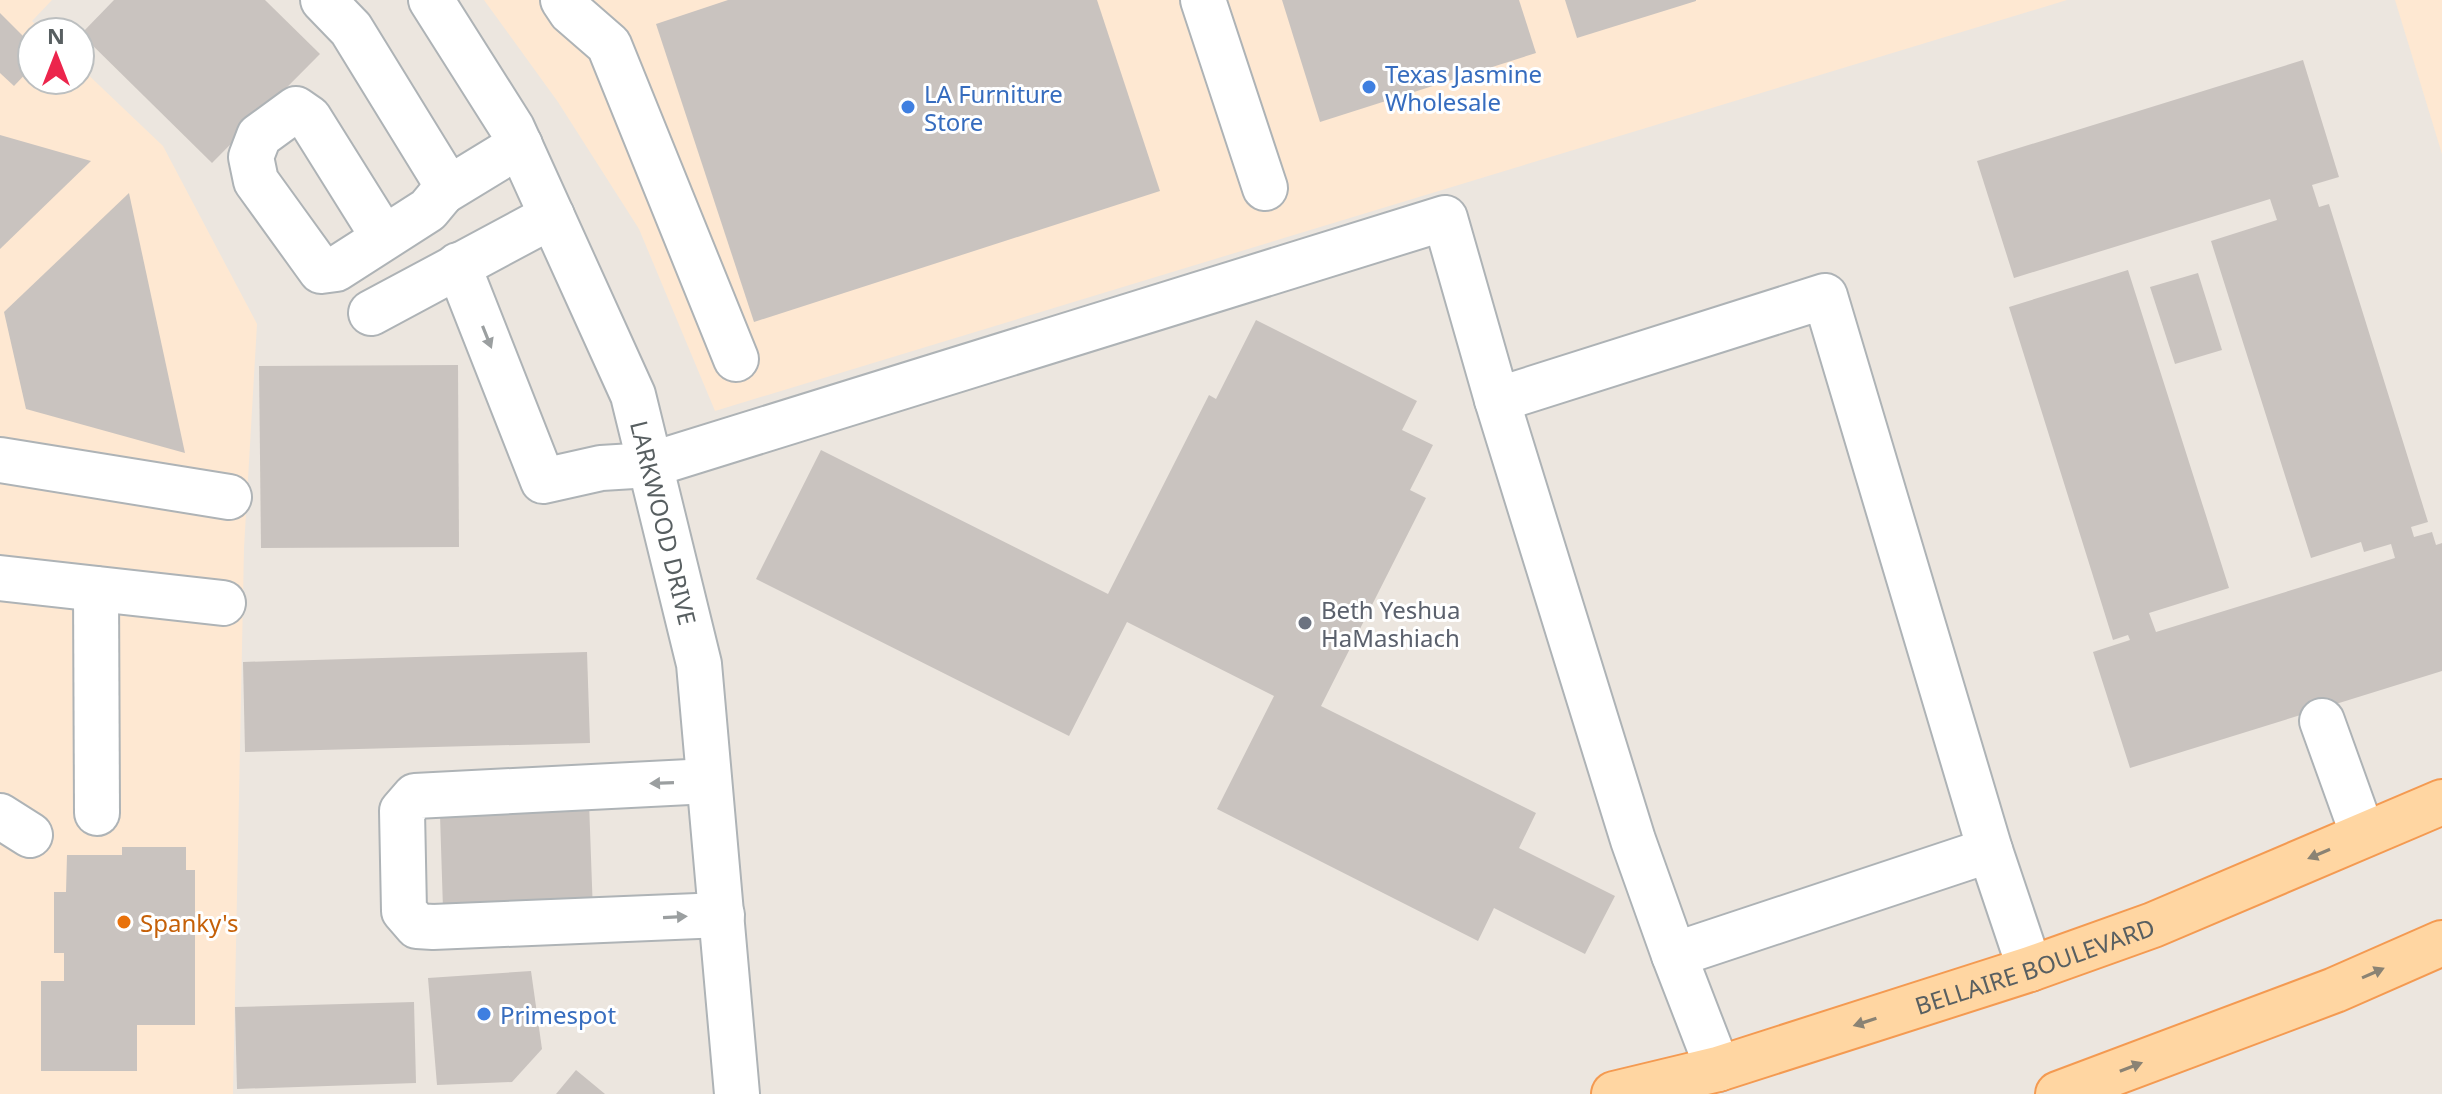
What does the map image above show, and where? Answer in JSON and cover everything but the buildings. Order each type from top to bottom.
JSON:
[{"type":"main road","name":"BELLAIRE BOULEVARD","points":[[1614,1094],[1718,1069],[2030,969],[2153,925],[2442,802]]},
{"type":"main road","points":[[2058,1094],[2335,990],[2442,943]]},
{"type":"street","points":[[323,0],[351,29],[385,82],[442,177],[443,192]]},
{"type":"street","name":"LARKWOOD DRIVE","points":[[431,0],[512,128],[633,395],[699,664],[737,1094]]},
{"type":"street","points":[[1203,0],[1265,188]]},
{"type":"street","points":[[577,4],[609,45],[736,359]]},
{"type":"street","points":[[384,238],[428,210],[443,192],[520,145]]},
{"type":"street","points":[[371,313],[552,216]]},
{"type":"street","points":[[458,265],[543,481],[601,468],[650,465],[1445,218],[1497,400],[1633,840],[1718,1069]]},
{"type":"street","points":[[1497,400],[1825,296],[1990,850],[2030,969]]},
{"type":"street","points":[[0,460],[229,497]]},
{"type":"street","points":[[0,578],[223,603]]},
{"type":"street","points":[[96,589],[97,813]]},
{"type":"street","points":[[2322,721],[2363,835]]},
{"type":"street","points":[[709,781],[415,796],[402,811],[404,911],[417,926],[433,927],[722,915]]},
{"type":"street","points":[[1674,955],[1990,850]]},
{"type":"shaded area","points":[[0,0],[52,0],[37,16],[16,16],[16,96],[96,96],[96,82],[163,146],[257,324],[244,548],[233,1094],[0,1094]]},
{"type":"shaded area","points":[[484,0],[2067,0],[715,411],[639,229],[558,102]]},
{"type":"shaded area","points":[[2395,0],[2442,0],[2442,154]]},
{"type":"place","name":"Texas Jasmine Wholesale","points":[[1369,87]]},
{"type":"place","name":"LA Furniture Store","points":[[908,107]]},
{"type":"place","name":"Beth Yeshua HaMashiach","points":[[1305,623]]},
{"type":"place","name":"Spanky's","points":[[124,922]]},
{"type":"place","name":"Primespot","points":[[484,1014]]}]
